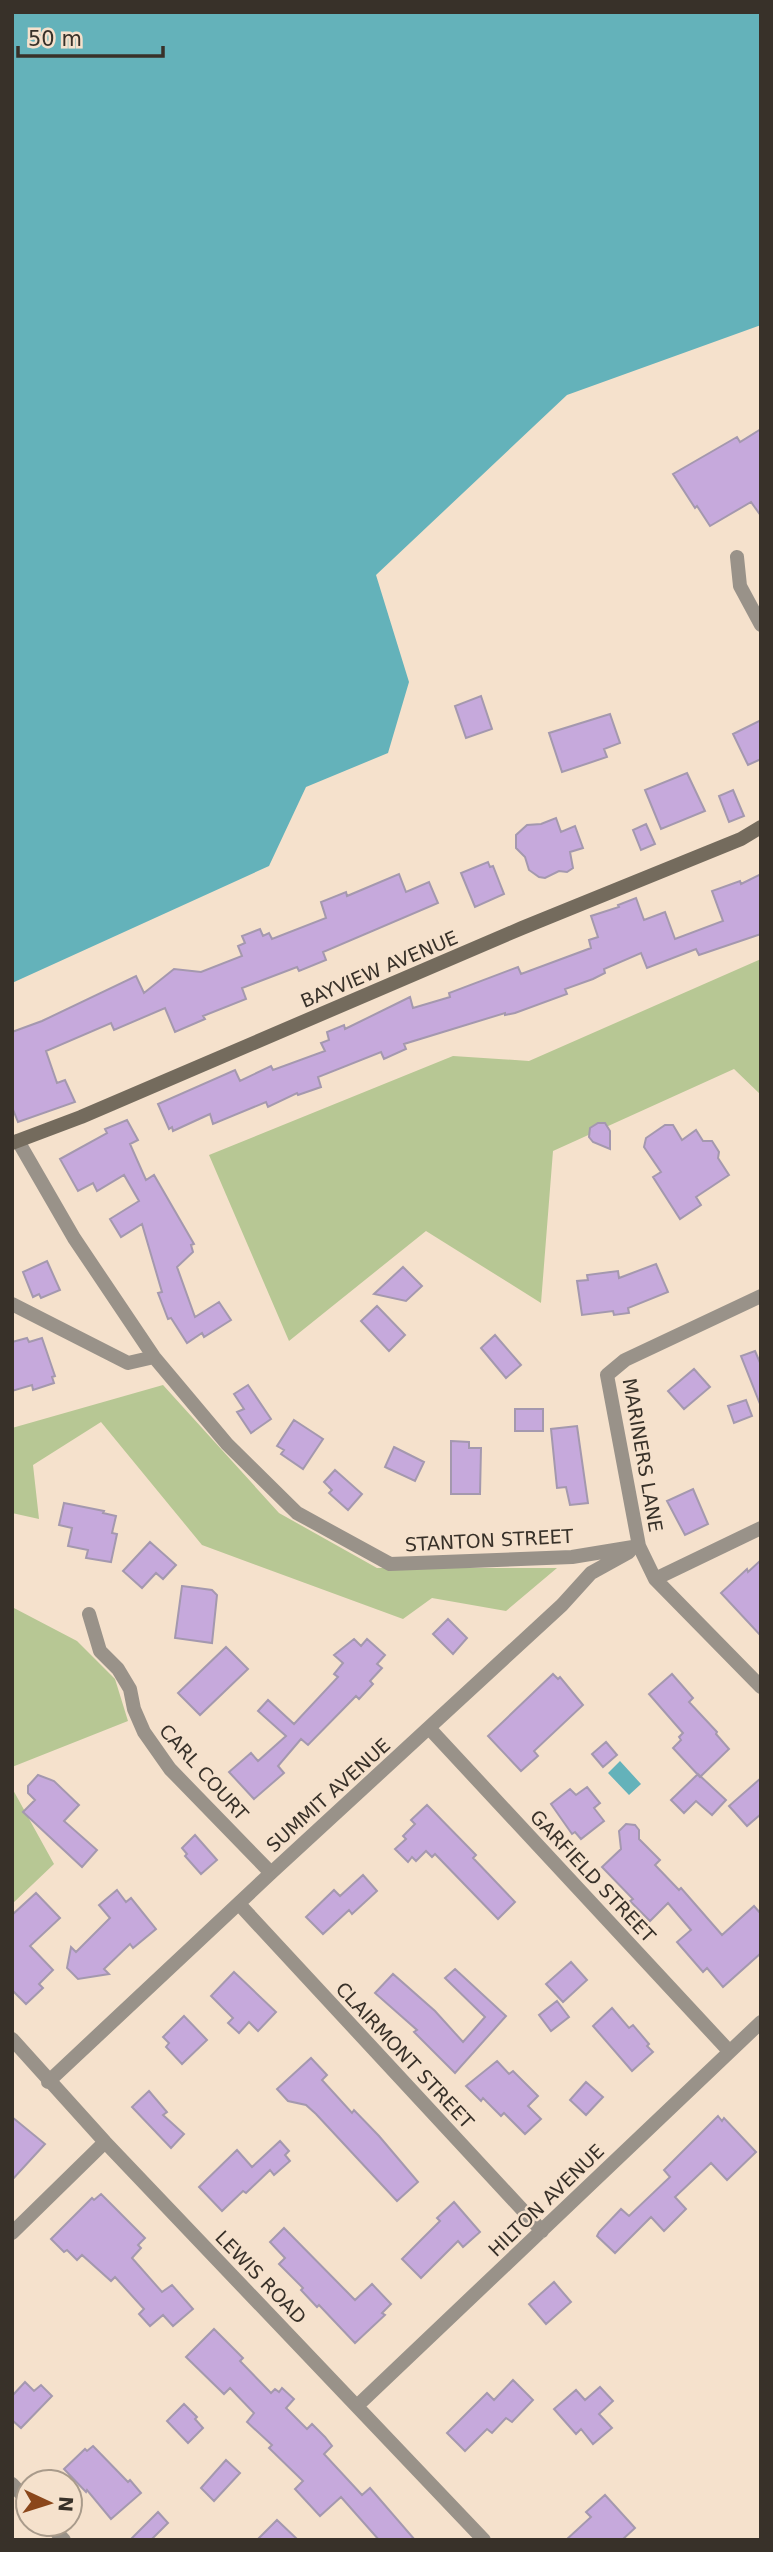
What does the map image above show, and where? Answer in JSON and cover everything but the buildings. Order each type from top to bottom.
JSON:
[{"type":"main road","name":"BAYVIEW AVENUE","points":[[15,1142],[81,1117],[522,928],[741,839],[761,827]]},
{"type":"street","points":[[737,557],[740,586],[761,625]]},
{"type":"street","name":"STANTON STREET","points":[[15,1142],[74,1238],[154,1357],[226,1444],[297,1513],[390,1564],[572,1557],[639,1546]]},
{"type":"street","name":"MARINERS LANE","points":[[639,1546],[607,1375],[625,1360],[761,1296]]},
{"type":"street","points":[[12,1304],[128,1363],[154,1357]]},
{"type":"street","points":[[655,1579],[761,1528]]},
{"type":"street","points":[[639,1546],[655,1579],[761,1686]]},
{"type":"street","name":"SUMMIT AVENUE","points":[[48,2082],[562,1605],[591,1573],[639,1546]]},
{"type":"street","name":"CARL COURT","points":[[89,1614],[100,1651],[118,1669],[130,1689],[134,1709],[144,1732],[170,1769],[271,1873]]},
{"type":"street","name":"GARFIELD STREET","points":[[429,1728],[729,2051]]},
{"type":"street","name":"CLAIRMONT STREET","points":[[239,1904],[542,2231]]},
{"type":"street","name":"HILTON AVENUE","points":[[357,2406],[761,2022]]},
{"type":"street","name":"LEWIS ROAD","points":[[12,2039],[48,2082],[484,2540]]},
{"type":"street","points":[[12,2233],[105,2142]]},
{"type":"green space","points":[[761,959],[761,1095],[734,1069],[553,1151],[541,1303],[426,1231],[289,1341],[209,1155],[453,1056],[529,1061]]},
{"type":"green space","points":[[163,1385],[279,1513],[377,1568],[557,1568],[506,1611],[432,1598],[403,1619],[202,1545],[101,1422],[33,1465],[39,1519],[12,1513],[12,1428]]},
{"type":"green space","points":[[12,1607],[77,1641],[115,1679],[128,1721],[12,1767]]},
{"type":"green space","points":[[12,1788],[54,1864],[12,1904]]},
{"type":"water","points":[[12,12],[761,12],[761,325],[567,395],[376,575],[409,682],[388,753],[306,787],[269,866],[12,983]]},
{"type":"water","points":[[620,1761],[641,1784],[629,1795],[608,1773]]}]
